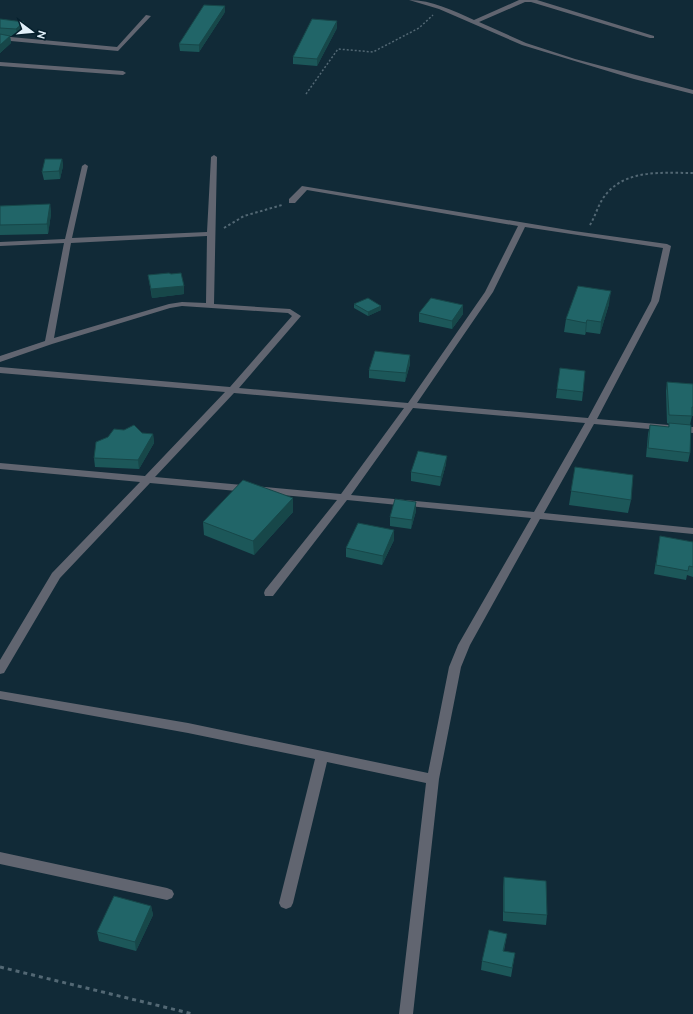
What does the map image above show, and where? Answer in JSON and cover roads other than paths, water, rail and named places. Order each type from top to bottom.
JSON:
[{"type":"street","points":[[412,0],[441,8],[524,44],[636,78],[693,92]]},
{"type":"street","points":[[475,22],[524,0],[531,0],[652,38]]},
{"type":"street","points":[[0,38],[118,49],[148,16]]},
{"type":"street","points":[[0,64],[123,73]]},
{"type":"street","points":[[210,304],[214,157]]},
{"type":"street","points":[[49,342],[68,241],[78,204],[85,166]]},
{"type":"street","points":[[292,201],[305,188],[574,233],[667,246],[655,301],[537,517],[464,645],[455,667],[433,779],[406,1014]]},
{"type":"street","points":[[269,592],[344,497],[412,405],[489,292],[523,224]]},
{"type":"street","points":[[0,244],[211,234]]},
{"type":"street","points":[[0,359],[49,342],[168,306],[182,304],[210,304],[290,311],[297,316],[233,389],[149,480],[56,576],[0,670]]},
{"type":"street","points":[[0,370],[693,430]]},
{"type":"street","points":[[0,466],[344,497],[693,531]]},
{"type":"street","points":[[0,695],[188,728],[433,779]]},
{"type":"street","points":[[286,904],[322,756]]},
{"type":"street","points":[[0,858],[167,894]]}]
